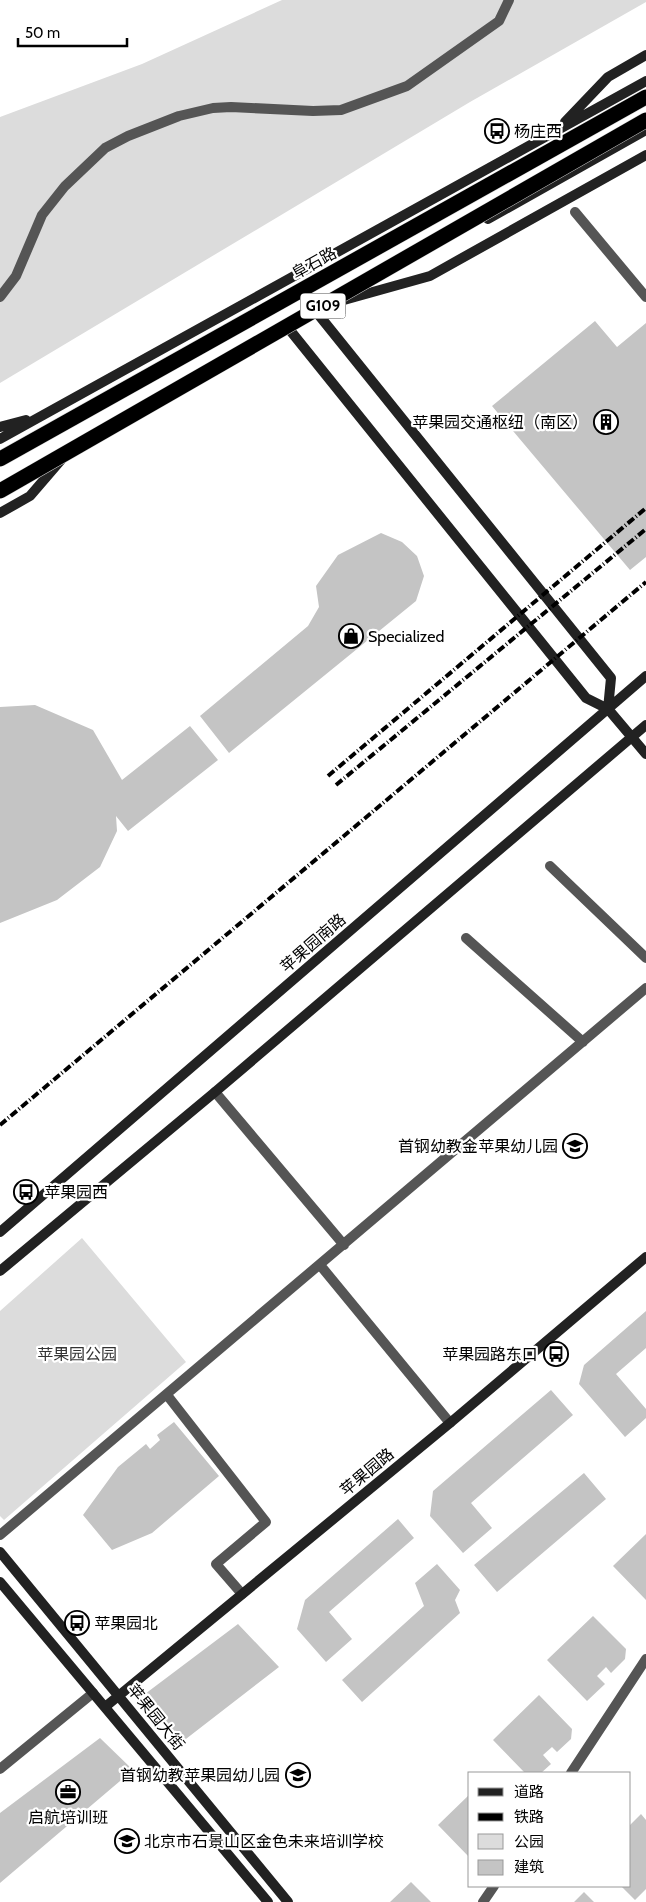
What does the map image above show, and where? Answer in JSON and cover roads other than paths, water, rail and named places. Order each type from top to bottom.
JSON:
[{"type":"highway","name":"阜石路","points":[[0,459],[646,97]]},
{"type":"highway","name":"G109","points":[[0,491],[646,120]]},
{"type":"main road","points":[[558,129],[608,76],[646,55]]},
{"type":"main road","name":"阜石路","points":[[0,439],[646,81]]},
{"type":"main road","points":[[0,485],[344,300],[646,130]]},
{"type":"main road","points":[[344,300],[430,276],[646,155]]},
{"type":"main road","points":[[318,314],[611,678],[608,709]]},
{"type":"main road","points":[[289,329],[586,698],[608,709],[646,754]]},
{"type":"main road","points":[[0,427],[43,415]]},
{"type":"main road","points":[[0,513],[30,496],[74,445]]},
{"type":"main road","name":"苹果园南路","points":[[0,1232],[646,676]]},
{"type":"main road","points":[[0,1271],[215,1092],[646,725]]},
{"type":"main road","name":"苹果园路","points":[[105,1707],[450,1423],[646,1257]]},
{"type":"main road","name":"苹果园大街","points":[[0,1552],[288,1902]]},
{"type":"main road","name":"苹果园大街","points":[[0,1582],[268,1902]]},
{"type":"street","points":[[0,297],[16,276],[42,215],[65,186],[105,148],[128,136],[179,116],[213,108],[341,110],[407,86],[499,20],[509,0]]},
{"type":"street","points":[[575,212],[646,297]]},
{"type":"street","points":[[550,866],[646,958]]},
{"type":"street","points":[[466,938],[583,1042]]},
{"type":"street","points":[[0,1535],[646,988]]},
{"type":"street","points":[[215,1092],[344,1244]]},
{"type":"street","points":[[320,1265],[450,1423]]},
{"type":"street","points":[[167,1395],[266,1522],[216,1564],[242,1594]]},
{"type":"street","points":[[572,1772],[646,1659]]},
{"type":"street","points":[[0,1769],[93,1693]]},
{"type":"street","points":[[482,1902],[493,1887]]},
{"type":"railway","points":[[328,776],[646,508]]},
{"type":"railway","points":[[336,785],[646,529]]},
{"type":"railway","points":[[0,1125],[646,582]]},
{"type":"place","name":"杨庄西","points":[[497,131]]},
{"type":"place","name":"苹果园交通枢纽（南区）","points":[[606,422]]},
{"type":"place","name":"Specialized","points":[[351,636]]},
{"type":"place","name":"首钢幼教金苹果幼儿园","points":[[575,1146]]},
{"type":"place","name":"苹果园西","points":[[26,1192]]},
{"type":"place","name":"苹果园路东口","points":[[556,1354]]},
{"type":"place","name":"苹果园北","points":[[77,1623]]},
{"type":"place","name":"首钢幼教苹果园幼儿园","points":[[298,1775]]},
{"type":"place","name":"启航培训班","points":[[68,1792]]},
{"type":"place","name":"北京市石景山区金色未来培训学校","points":[[127,1841]]},
{"type":"park label","name":"苹果园公园","points":[[77,1354]]}]
